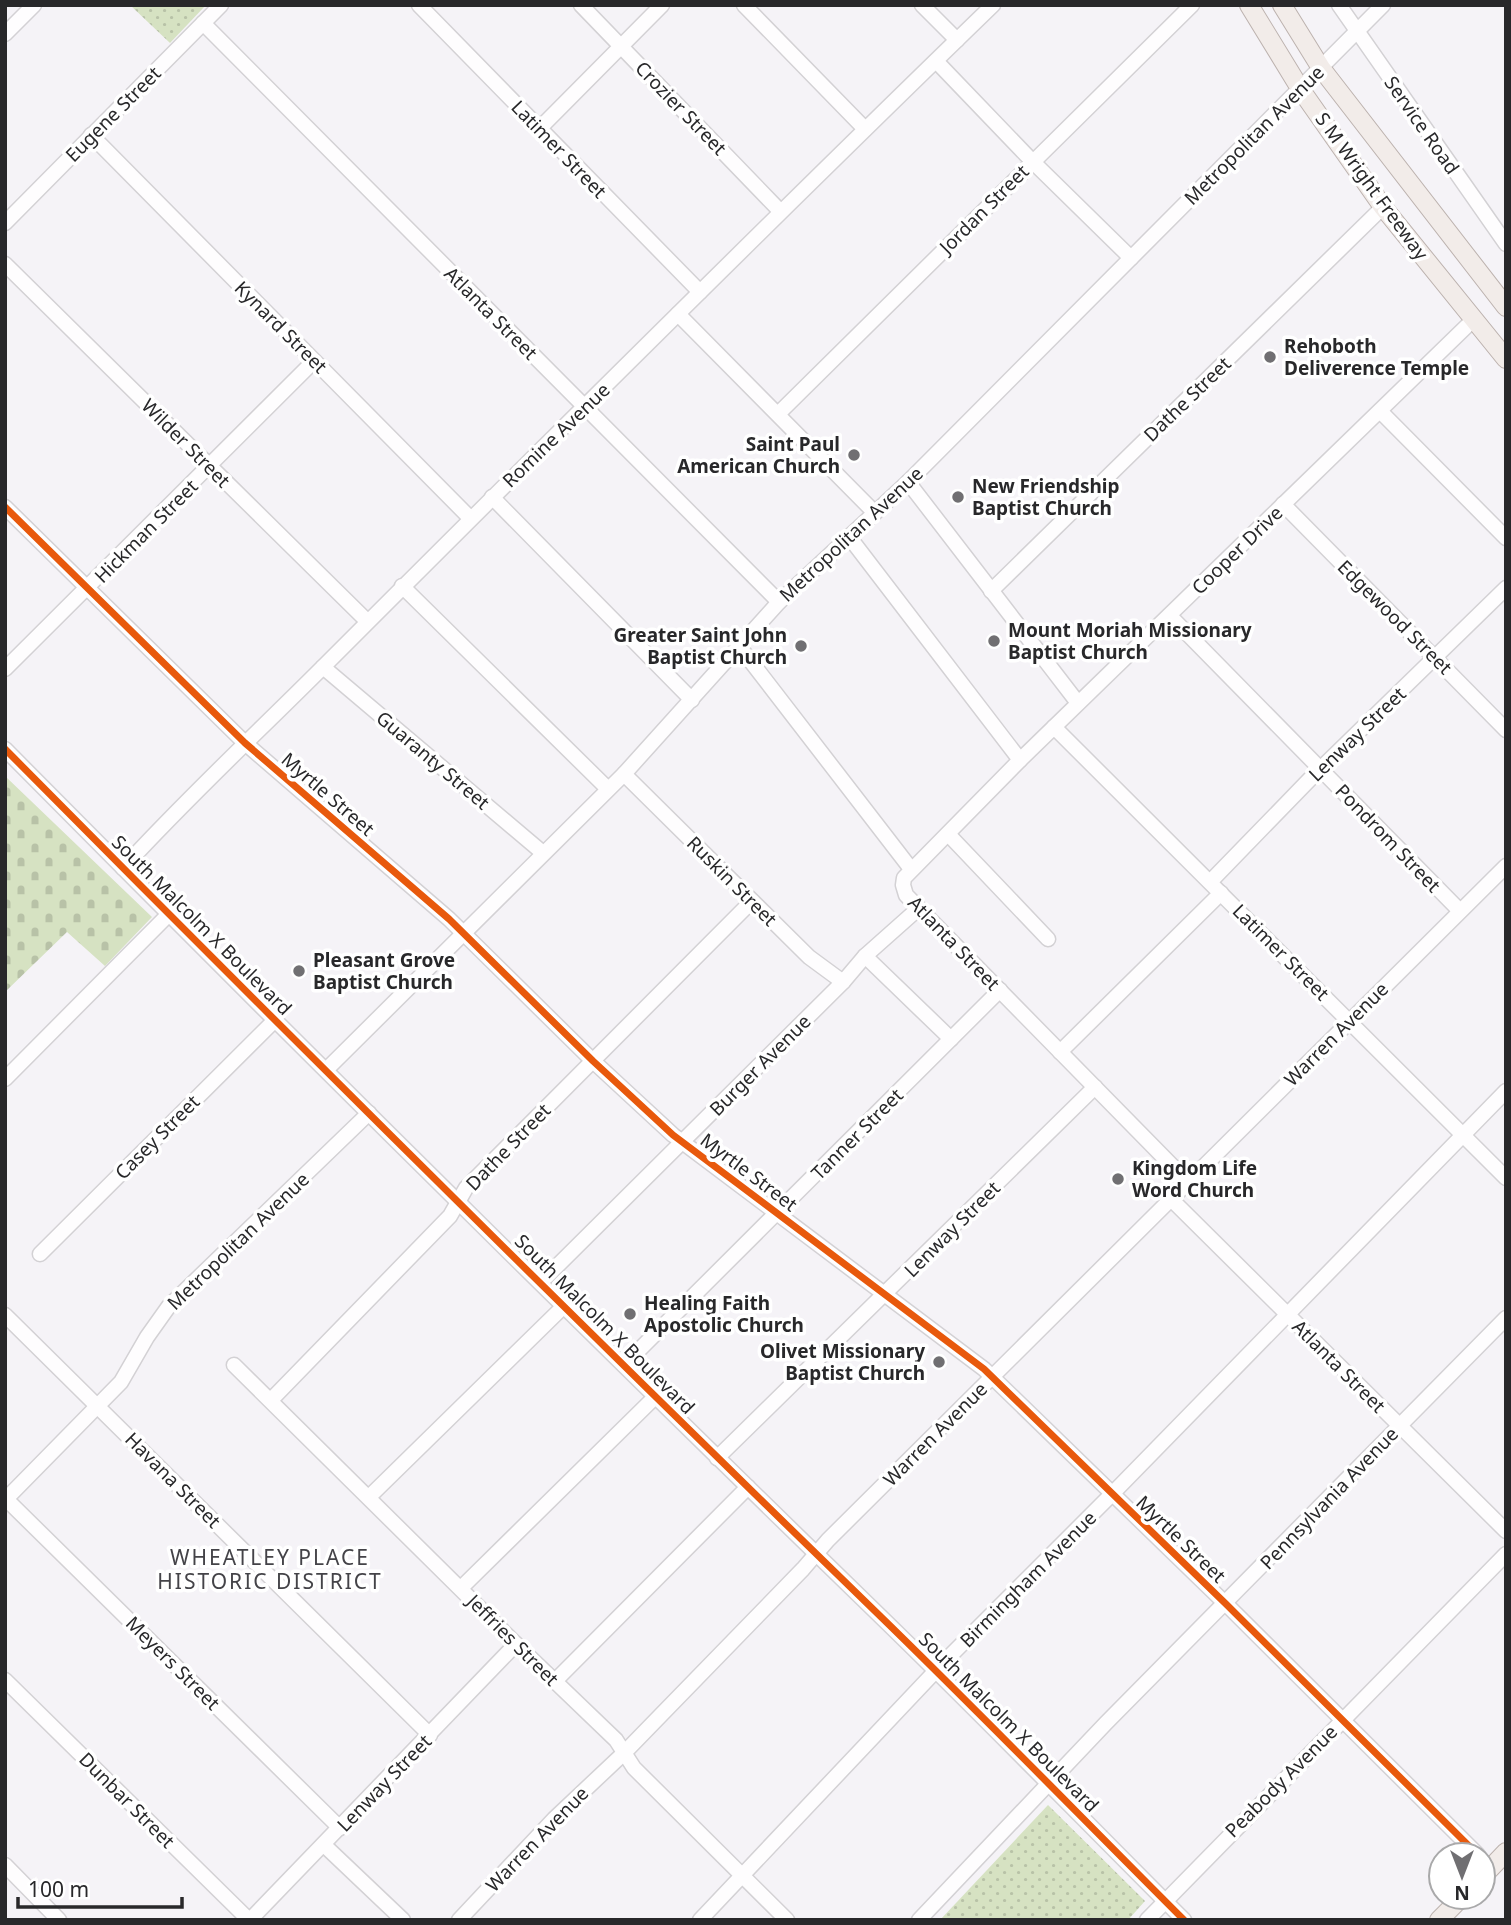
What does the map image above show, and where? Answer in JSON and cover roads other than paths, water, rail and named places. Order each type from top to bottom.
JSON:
[{"type":"main road","name":"S M Wright Freeway","points":[[1249,5],[1301,90],[1383,207],[1506,359]]},
{"type":"main road","name":"S M Wright Freeway","points":[[1282,5],[1321,68],[1502,295]]},
{"type":"street","points":[[5,34],[34,5]]},
{"type":"street","name":"Eugene Street","points":[[5,223],[221,5]]},
{"type":"street","name":"Latimer Street","points":[[419,5],[700,292]]},
{"type":"street","name":"Crozier Street","points":[[581,5],[780,211]]},
{"type":"street","points":[[539,129],[662,5]]},
{"type":"street","points":[[744,5],[864,129]]},
{"type":"street","points":[[922,5],[957,40]]},
{"type":"street","name":"Romine Avenue","points":[[123,868],[173,814],[470,518],[993,5]]},
{"type":"street","name":"Jordan Street","points":[[778,414],[1192,5]]},
{"type":"street","name":"Service Road","points":[[1339,5],[1506,244]]},
{"type":"street","name":"Metropolitan Avenue","points":[[326,1070],[624,774],[779,602],[908,482],[1383,5]]},
{"type":"street","name":"Atlanta Street","points":[[204,23],[779,602]]},
{"type":"street","points":[[936,61],[1130,258]]},
{"type":"street","name":"Kynard Street","points":[[92,135],[470,518]]},
{"type":"street","name":"Dathe Street","points":[[991,591],[1383,207]]},
{"type":"street","name":"Wilder Street","points":[[5,264],[367,621]]},
{"type":"street","points":[[678,314],[875,513]]},
{"type":"street","name":"Cooper Drive","points":[[911,869],[1473,320]]},
{"type":"street","name":"Hickman Street","points":[[5,669],[314,361]]},
{"type":"street","points":[[1380,411],[1506,538]]},
{"type":"street","points":[[908,482],[1078,703]]},
{"type":"street","points":[[492,498],[692,700]]},
{"type":"street","name":"Edgewood Street","points":[[1283,504],[1506,730]]},
{"type":"street","name":"Myrtle Street","points":[[5,507],[245,743],[463,932],[593,1061],[683,1142],[992,1377],[1226,1604],[1460,1841]]},
{"type":"street","points":[[850,538],[1020,760]]},
{"type":"street","points":[[402,586],[608,789]]},
{"type":"street","name":"Lenway Street","points":[[1210,881],[1506,588]]},
{"type":"street","name":"Pondrom Street","points":[[1170,616],[1460,911]]},
{"type":"street","name":"Atlanta Street","points":[[739,646],[911,869],[904,878],[906,895],[1189,1183]]},
{"type":"street","name":"Guaranty Street","points":[[323,667],[543,853]]},
{"type":"street","name":"Latimer Street","points":[[1054,727],[1506,1178]]},
{"type":"street","name":"South Malcolm X Boulevard","points":[[5,749],[1184,1920]]},
{"type":"street","name":"Ruskin Street","points":[[624,774],[809,957],[843,982]]},
{"type":"street","points":[[948,834],[1048,939]]},
{"type":"street","name":"Warren Avenue","points":[[459,1920],[572,1801],[624,1753],[992,1377],[1506,866]]},
{"type":"street","points":[[1060,1052],[1221,893]]},
{"type":"street","name":"Dathe Street","points":[[271,1400],[450,1216],[466,1188],[752,901]]},
{"type":"street","name":"Burger Avenue","points":[[541,1282],[843,982],[865,956],[919,908]]},
{"type":"street","points":[[5,1079],[170,913]]},
{"type":"street","points":[[865,956],[951,1040]]},
{"type":"street","name":"Tanner Street","points":[[624,1365],[1000,990]]},
{"type":"street","name":"Casey Street","points":[[40,1255],[275,1020]]},
{"type":"street","name":"Lenway Street","points":[[718,1458],[1095,1087]]},
{"type":"street","name":"Birmingham Avenue","points":[[700,1920],[935,1672],[1506,1091]]},
{"type":"street","name":"Metropolitan Avenue","points":[[6,1499],[121,1382],[169,1306],[369,1113]]},
{"type":"street","name":"Atlanta Street","points":[[1172,1200],[1506,1531]]},
{"type":"street","points":[[369,1497],[564,1306]]},
{"type":"street","name":"Havana Street","points":[[5,1315],[430,1735]]},
{"type":"street","name":"Pennsylvania Avenue","points":[[919,1920],[1106,1723],[1506,1318]]},
{"type":"street","name":"Jeffries Street","points":[[234,1365],[616,1740],[634,1768],[787,1920]]},
{"type":"street","points":[[461,1588],[655,1397]]},
{"type":"street","points":[[554,1682],[748,1487]]},
{"type":"street","name":"Meyers Street","points":[[6,1499],[340,1828]]},
{"type":"street","name":"Peabody Avenue","points":[[1147,1920],[1506,1554]]},
{"type":"street","name":"Lenway Street","points":[[250,1920],[516,1644]]},
{"type":"street","name":"Dunbar Street","points":[[5,1679],[250,1920]]},
{"type":"street","points":[[324,1845],[403,1920]]},
{"type":"street","points":[[6,1869],[59,1920]]},
{"type":"place","name":"Rehoboth Deliverence Temple","points":[[1270,357]]},
{"type":"place","name":"Saint Paul American Church","points":[[854,455]]},
{"type":"place","name":"New Friendship Baptist Church","points":[[958,497]]},
{"type":"place","name":"Mount Moriah Missionary Baptist Church","points":[[994,641]]},
{"type":"place","name":"Greater Saint John Baptist Church","points":[[801,646]]},
{"type":"place","name":"Pleasant Grove Baptist Church","points":[[299,971]]},
{"type":"place","name":"Kingdom Life Word Church","points":[[1118,1179]]},
{"type":"place","name":"Healing Faith Apostolic Church","points":[[630,1314]]},
{"type":"place","name":"Olivet Missionary Baptist Church","points":[[939,1362]]},
{"type":"district","name":"WHEATLEY PLACE HISTORIC DISTRICT","points":[[270,1570]]}]
